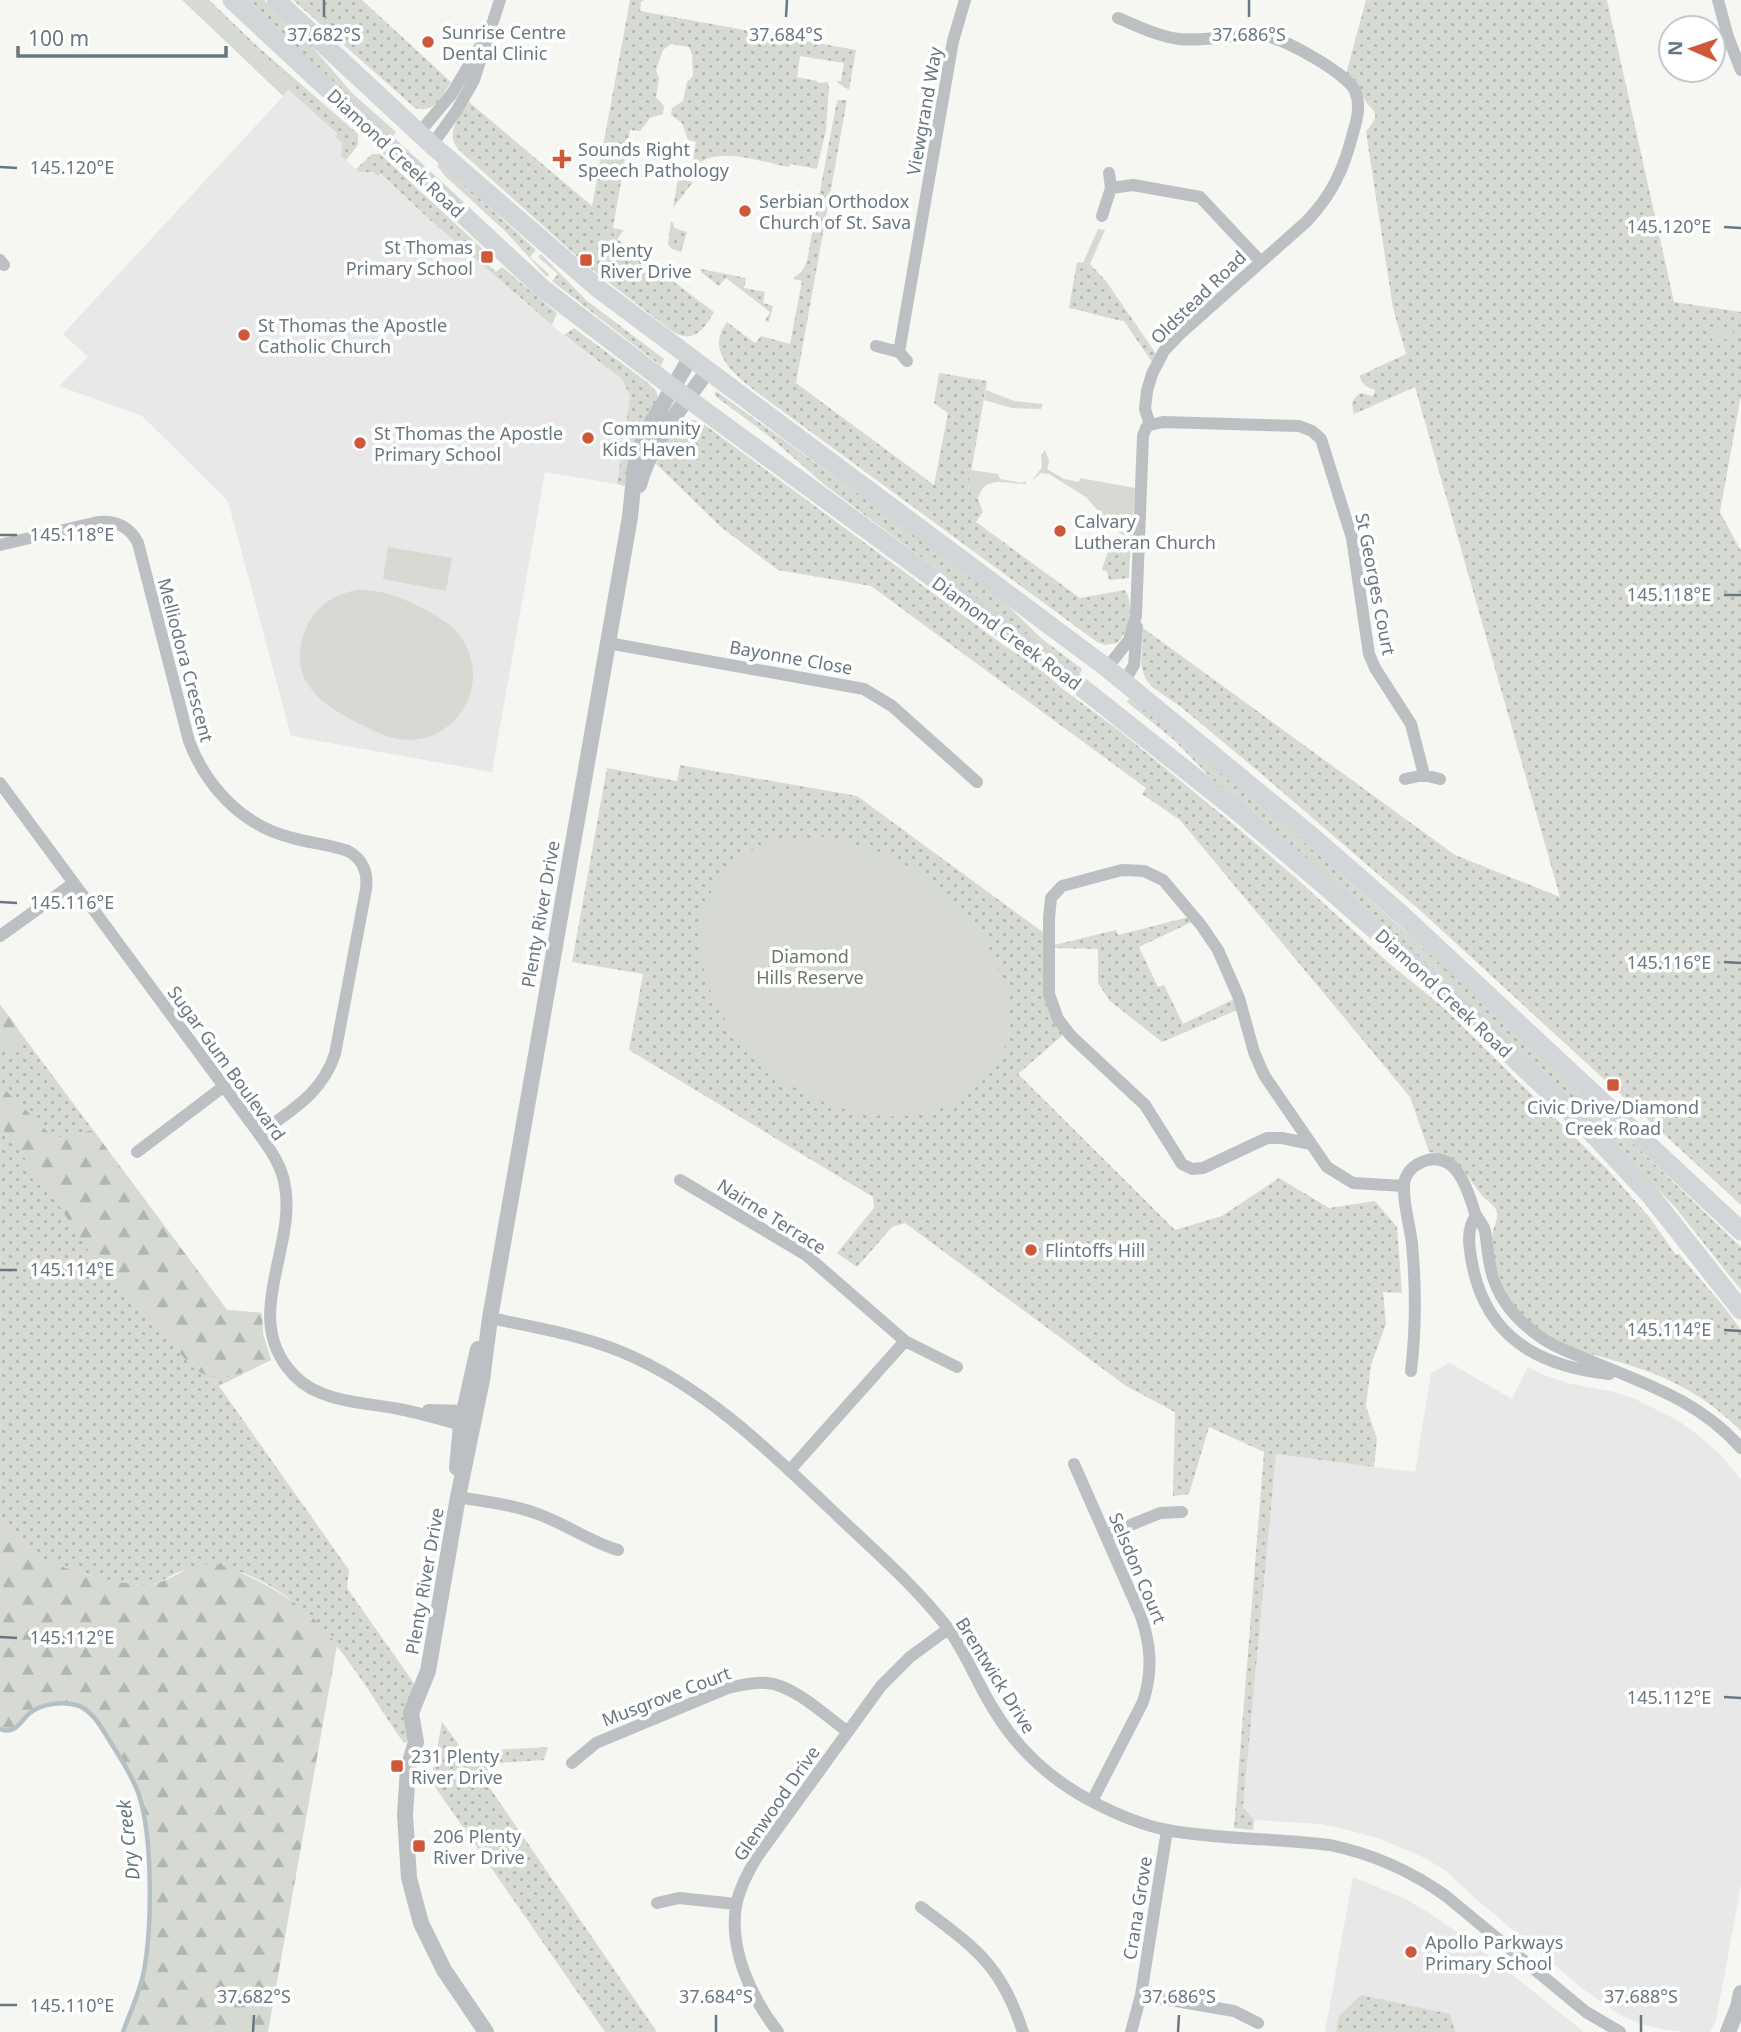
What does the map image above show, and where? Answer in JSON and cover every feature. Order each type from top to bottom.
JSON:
[{"type":"main road","name":"Diamond Creek Road","points":[[232,0],[542,288],[680,393],[1096,698],[1231,806],[1447,993],[1626,1168],[1700,1256],[1741,1310]]},
{"type":"main road","name":"Diamond Creek Road","points":[[275,0],[425,139],[576,270],[627,311],[1107,668],[1291,819],[1402,915],[1741,1231]]},
{"type":"main road","points":[[407,162],[423,155],[425,139]]},
{"type":"main road","points":[[1107,668],[1099,681],[1096,698],[1111,696],[1124,682]]},
{"type":"street","points":[[425,139],[457,110],[500,0]]},
{"type":"street","name":"Viewgrand Way","points":[[876,346],[903,357],[953,41],[965,0]]},
{"type":"street","points":[[1718,0],[1741,70]]},
{"type":"street","name":"Oldstead Road","points":[[1118,18],[1155,33],[1180,39],[1257,36],[1281,40],[1346,79],[1356,93],[1358,116],[1345,165],[1330,195],[1306,222],[1180,334],[1164,351],[1152,374],[1145,409],[1150,425],[1143,436],[1137,652],[1134,665],[1124,682]]},
{"type":"street","points":[[1102,216],[1111,188],[1109,173]]},
{"type":"street","points":[[1111,188],[1133,185],[1200,197],[1261,261]]},
{"type":"street","name":"Plenty River Drive","points":[[486,2032],[439,1963],[414,1899],[405,1837],[409,1760],[416,1741],[411,1713],[428,1671],[458,1497],[457,1464],[467,1418],[475,1358],[490,1318],[630,517],[640,479],[680,393],[691,357]]},
{"type":"street","name":"Plenty River Drive","points":[[680,393],[708,370]]},
{"type":"street","name":"St Georges Court","points":[[1150,425],[1163,422],[1299,426],[1312,431],[1321,439],[1354,548],[1369,654],[1379,676],[1411,724],[1424,775]]},
{"type":"street","name":"Melliodora Crescent","points":[[0,545],[98,522],[112,521],[128,529],[138,543],[189,741],[211,783],[231,805],[256,823],[284,836],[348,850],[363,866],[366,889],[330,1069],[313,1093],[259,1134]]},
{"type":"street","name":"Oldstead Road","points":[[1107,668],[1129,640],[1136,616]]},
{"type":"street","name":"Bayonne Close","points":[[608,643],[864,689],[892,706],[977,782]]},
{"type":"street","points":[[1405,779],[1424,775],[1440,779]]},
{"type":"street","name":"Sugar Gum Boulevard","points":[[0,783],[259,1134],[281,1171],[286,1193],[285,1223],[270,1317],[277,1352],[298,1379],[320,1393],[400,1409],[467,1418]]},
{"type":"street","points":[[1311,1144],[1267,1138],[1203,1168],[1192,1169],[1182,1164],[1145,1105],[1071,1036],[1054,1010],[1048,984],[1049,918],[1050,903],[1057,889],[1115,871],[1130,870],[1150,873],[1170,887],[1218,950],[1235,986],[1254,1052],[1264,1075],[1327,1167],[1346,1180],[1368,1185],[1404,1186]]},
{"type":"street","points":[[0,936],[74,883]]},
{"type":"street","points":[[137,1152],[223,1087]]},
{"type":"street","points":[[1411,1371],[1415,1280],[1404,1186],[1409,1171],[1416,1165],[1432,1160],[1443,1161],[1457,1171],[1468,1188],[1476,1216],[1485,1230],[1490,1269],[1496,1285],[1504,1301],[1530,1330],[1555,1347],[1657,1387],[1694,1406],[1724,1429],[1741,1448]]},
{"type":"street","name":"Nairne Terrace","points":[[680,1180],[806,1255],[905,1341],[957,1367]]},
{"type":"street","points":[[1476,1216],[1469,1232],[1470,1254],[1476,1281],[1486,1303],[1510,1336],[1542,1359],[1576,1370],[1624,1375]]},
{"type":"street","name":"Brentwick Drive","points":[[490,1318],[562,1332],[624,1353],[689,1390],[725,1415],[790,1471],[895,1570],[948,1629],[1012,1737],[1035,1762],[1058,1780],[1092,1801],[1145,1824],[1167,1830],[1330,1845],[1353,1850],[1395,1866],[1430,1884],[1586,2012],[1620,2032]]},
{"type":"street","points":[[790,1471],[905,1341]]},
{"type":"street","name":"Selsdon Court","points":[[1074,1464],[1149,1640],[1148,1687],[1092,1801]]},
{"type":"street","points":[[458,1497],[529,1511],[553,1520],[593,1542],[618,1550]]},
{"type":"street","points":[[1106,1535],[1160,1513],[1182,1511]]},
{"type":"street","name":"Glenwood Drive","points":[[778,2032],[752,1992],[737,1944],[737,1904],[744,1880],[757,1857],[881,1686],[909,1657],[948,1629]]},
{"type":"street","name":"Musgrove Court","points":[[572,1763],[596,1743],[728,1688],[749,1684],[769,1683],[788,1688],[848,1732]]},
{"type":"street","name":"Crana Grove","points":[[1131,2032],[1141,1995],[1167,1830]]},
{"type":"street","points":[[657,1903],[679,1898],[737,1904]]},
{"type":"street","points":[[921,1906],[976,1949],[991,1967],[1016,2008],[1023,2032]]},
{"type":"street","points":[[1141,1995],[1234,2011],[1258,2022]]},
{"type":"street","points":[[1740,2000],[1741,2027]]},
{"type":"street","points":[[1728,2032],[1740,2000]]},
{"type":"shaded area","name":"St Thomas the Apostle Primary School","points":[[289,90],[337,135],[342,143],[342,156],[359,172],[373,172],[377,176],[380,174],[568,339],[622,379],[630,396],[617,484],[545,472],[492,772],[291,736],[228,501],[142,416],[59,386],[88,357],[63,334]]},
{"type":"shaded area","points":[[1450,1363],[1512,1399],[1528,1367],[1571,1384],[1635,1399],[1677,1420],[1698,1435],[1721,1455],[1741,1480],[1741,1885],[1716,2020],[1710,2032],[1662,2029],[1640,2024],[1619,2014],[1583,1989],[1446,1871],[1425,1858],[1381,1839],[1344,1829],[1321,1824],[1254,1820],[1243,1808],[1276,1454],[1415,1472],[1431,1373]]},
{"type":"shaded area","name":"Apollo Parkways Primary School","points":[[1353,1877],[1404,1898],[1426,1911],[1471,1942],[1584,2032],[1325,2032]]},
{"type":"green space","points":[[182,0],[203,0],[295,83],[283,96]]},
{"type":"green space","points":[[203,0],[209,0],[358,134],[358,145],[346,160],[341,156],[342,143],[336,137],[337,134],[289,90],[294,83]]},
{"type":"green space","points":[[243,0],[264,0],[309,43],[352,93],[396,132],[392,137]]},
{"type":"green space","points":[[293,0],[362,0],[451,82],[433,106],[415,108]]},
{"type":"green space","points":[[630,0],[645,0],[641,2],[640,11],[856,50],[849,90],[837,81],[841,81],[844,63],[800,56],[797,77],[819,83],[828,82],[829,87],[826,130],[817,169],[725,156],[703,161],[695,168],[692,166],[696,142],[688,140],[682,123],[671,115],[672,108],[683,101],[687,82],[693,76],[692,55],[689,47],[671,44],[663,50],[656,70],[659,78],[656,97],[664,106],[663,114],[650,118],[640,131],[630,130],[613,228],[624,230],[617,239],[714,312],[700,331],[690,336],[677,334],[669,329],[590,268],[461,152],[453,139],[454,127],[469,102],[592,206]]},
{"type":"green space","points":[[1366,0],[1607,0],[1674,302],[1741,312],[1741,395],[1720,512],[1741,551],[1741,1205],[1423,913],[1258,771],[1181,707],[1152,687],[1145,678],[1141,665],[1143,628],[1455,855],[1560,897],[1415,387],[1354,414],[1353,410],[1357,395],[1360,393],[1373,396],[1375,390],[1365,386],[1359,376],[1406,354],[1393,308],[1366,131],[1375,115],[1356,84],[1346,74]]},
{"type":"green space","points":[[838,100],[847,100],[796,383],[934,485],[948,413],[934,403],[939,373],[987,381],[968,489],[978,499],[983,512],[976,522],[1080,598],[1125,590],[1130,603],[1129,618],[1125,632],[1117,643],[1105,645],[1097,642],[758,393],[732,371],[721,353],[719,343],[727,322],[755,343],[761,336],[790,344],[802,281],[793,279],[803,270],[807,261]]},
{"type":"green space","points":[[372,154],[380,154],[485,251],[480,258],[496,272],[502,267],[557,313],[552,325],[381,174],[377,176],[373,172],[359,172],[356,169]]},
{"type":"green space","points":[[440,162],[536,250],[530,257],[549,274],[547,277],[506,232],[446,177],[437,166]]},
{"type":"green space","points":[[678,179],[693,182],[673,208]]},
{"type":"green space","points":[[671,221],[674,228],[687,232],[681,252],[672,249],[668,244]]},
{"type":"green space","points":[[1098,229],[1105,230],[1090,264],[1083,263]]},
{"type":"green space","points":[[541,254],[586,300],[664,359],[661,366],[552,281],[558,274],[538,257]]},
{"type":"green space","points":[[1077,262],[1090,264],[1106,281],[1156,354],[1152,362],[1124,321],[1069,308]]},
{"type":"green space","points":[[701,269],[746,278],[744,288],[765,292],[763,303],[773,306],[769,322],[765,321],[770,312],[726,278],[719,286],[701,272]]},
{"type":"green space","points":[[1733,327],[1733,339],[1712,340],[1712,328]]},
{"type":"green space","points":[[574,328],[647,382],[658,397],[630,464],[625,486],[617,484],[630,396],[622,379],[564,335]]},
{"type":"green space","points":[[986,390],[1014,401],[1043,404],[1041,409],[1012,408],[984,400]]},
{"type":"green space","points":[[716,391],[1007,605],[1041,638],[1082,669],[1079,675],[826,486],[770,437],[718,398],[714,394]]},
{"type":"green space","points":[[688,420],[705,425],[1002,644],[1045,672],[1227,819],[1390,964],[1445,1009],[1608,1170],[1741,1330],[1741,1431],[1706,1401],[1680,1386],[1638,1368],[1561,1343],[1520,1312],[1508,1296],[1497,1268],[1492,1235],[1497,1216],[1494,1207],[1454,1160],[1429,1152],[1410,1097],[1180,820],[1142,794],[1146,788],[871,586],[778,570],[721,527],[656,464],[673,433]]},
{"type":"green space","points":[[1045,450],[1049,461],[1047,469],[1064,479],[1079,482],[1080,478],[1135,488],[1132,536],[1127,538],[1114,529],[1086,497],[1049,474],[1041,473],[1032,481],[1042,467],[1041,455]]},
{"type":"green space","points":[[971,470],[998,474],[1000,479],[1022,483],[1025,481],[1027,484],[991,483],[981,491],[978,499],[968,489]]},
{"type":"green space","points":[[1109,536],[1130,551],[1129,578],[1109,580],[1107,572],[1102,569],[1110,546]]},
{"type":"green space","points":[[388,547],[452,558],[446,591],[383,579]]},
{"type":"green space","points":[[356,590],[390,595],[424,609],[444,621],[463,641],[473,667],[472,686],[463,709],[446,728],[436,734],[412,740],[389,737],[346,717],[320,699],[311,689],[300,664],[300,648],[305,631],[313,616],[325,604],[339,595]]},
{"type":"green space","points":[[1130,698],[1366,896],[1593,1105],[1741,1247],[1741,1290],[1675,1207],[1580,1110],[1213,780],[1174,740],[1127,702]]},
{"type":"green space","name":"Diamond Hills Reserve","points":[[680,765],[857,796],[1044,933],[1045,1000],[1063,1035],[1018,1074],[1175,1230],[1222,1216],[1279,1178],[1329,1208],[1375,1201],[1397,1227],[1402,1293],[1383,1292],[1386,1324],[1371,1365],[1366,1406],[1377,1439],[1374,1467],[1276,1454],[1243,1807],[1254,1820],[1253,1830],[1234,1828],[1264,1452],[1209,1427],[1189,1494],[1173,1496],[1175,1412],[1126,1386],[905,1223],[892,1227],[857,1267],[837,1253],[874,1208],[873,1197],[629,1050],[643,974],[572,962],[607,768],[677,781]]},
{"type":"green space","points":[[824,837],[882,854],[922,875],[955,901],[973,921],[987,944],[1005,988],[1011,1017],[1010,1029],[998,1062],[988,1076],[976,1088],[947,1106],[914,1115],[881,1116],[848,1110],[816,1099],[786,1082],[759,1061],[736,1036],[718,1008],[706,977],[699,942],[703,909],[714,887],[733,864],[758,847],[783,840]]},
{"type":"green space","points":[[1189,917],[1192,922],[1139,947],[1158,987],[1164,985],[1183,1024],[1234,999],[1237,1010],[1162,1042],[1110,1001],[1098,983],[1098,949],[1054,948],[1054,945],[1116,930],[1118,935]]},
{"type":"green space","points":[[0,1005],[227,1310],[262,1313],[263,1334],[271,1360],[219,1386],[349,1570],[347,1588],[418,1689],[409,1741],[404,1743],[353,1668],[316,1622],[294,1602],[269,1585],[241,1572],[230,1571],[182,1571],[148,1585],[93,1576],[49,1562],[34,1553],[0,1514]]},
{"type":"green space","points":[[0,1005],[20,1034],[20,1046],[13,1050],[0,1045]]},
{"type":"green space","points":[[0,1085],[55,1136],[66,1137],[93,1130],[227,1310],[262,1313],[263,1334],[271,1360],[241,1373],[221,1377],[201,1373],[191,1366],[151,1318],[94,1259],[48,1189],[0,1126]]},
{"type":"green space","points":[[0,1514],[24,1543],[40,1557],[96,1577],[144,1585],[162,1582],[190,1568],[206,1564],[232,1569],[275,1590],[298,1605],[319,1623],[337,1645],[268,2032],[123,2032],[140,1987],[147,1953],[150,1883],[144,1813],[127,1768],[96,1721],[82,1707],[64,1703],[46,1705],[30,1713],[14,1729],[0,1729]]},
{"type":"green space","points":[[442,1722],[473,1764],[494,1750],[548,1747],[544,1760],[496,1763],[489,1767],[485,1781],[657,2032],[605,2032],[431,1781]]},
{"type":"green space","points":[[1361,1995],[1450,2014],[1455,2032],[1336,2032],[1339,2016]]},
{"type":"waterway","name":"Dry Creek","points":[[0,1729],[14,1729],[30,1713],[46,1705],[64,1703],[82,1707],[101,1726],[139,1795],[144,1813],[149,1858],[149,1931],[142,1979],[123,2032]]},
{"type":"place","name":"Sunrise Centre Dental Clinic","points":[[428,42]]},
{"type":"place","name":"Sounds Right Speech Pathology","points":[[562,159]]},
{"type":"place","name":"Serbian Orthodox Church of St. Sava","points":[[745,211]]},
{"type":"place","name":"St Thomas Primary School","points":[[487,257]]},
{"type":"place","name":"Plenty River Drive","points":[[586,260]]},
{"type":"place","name":"St Thomas the Apostle Catholic Church","points":[[244,335]]},
{"type":"place","name":"Community Kids Haven","points":[[588,438]]},
{"type":"place","name":"St Thomas the Apostle Primary School","points":[[360,443]]},
{"type":"place","name":"Calvary Lutheran Church","points":[[1060,531]]},
{"type":"place","name":"Civic Drive/Diamond Creek Road","points":[[1613,1085]]},
{"type":"place","name":"Flintoffs Hill","points":[[1031,1250]]},
{"type":"place","name":"231 Plenty River Drive","points":[[397,1766]]},
{"type":"place","name":"206 Plenty River Drive","points":[[419,1846]]},
{"type":"place","name":"Apollo Parkways Primary School","points":[[1411,1952]]}]
